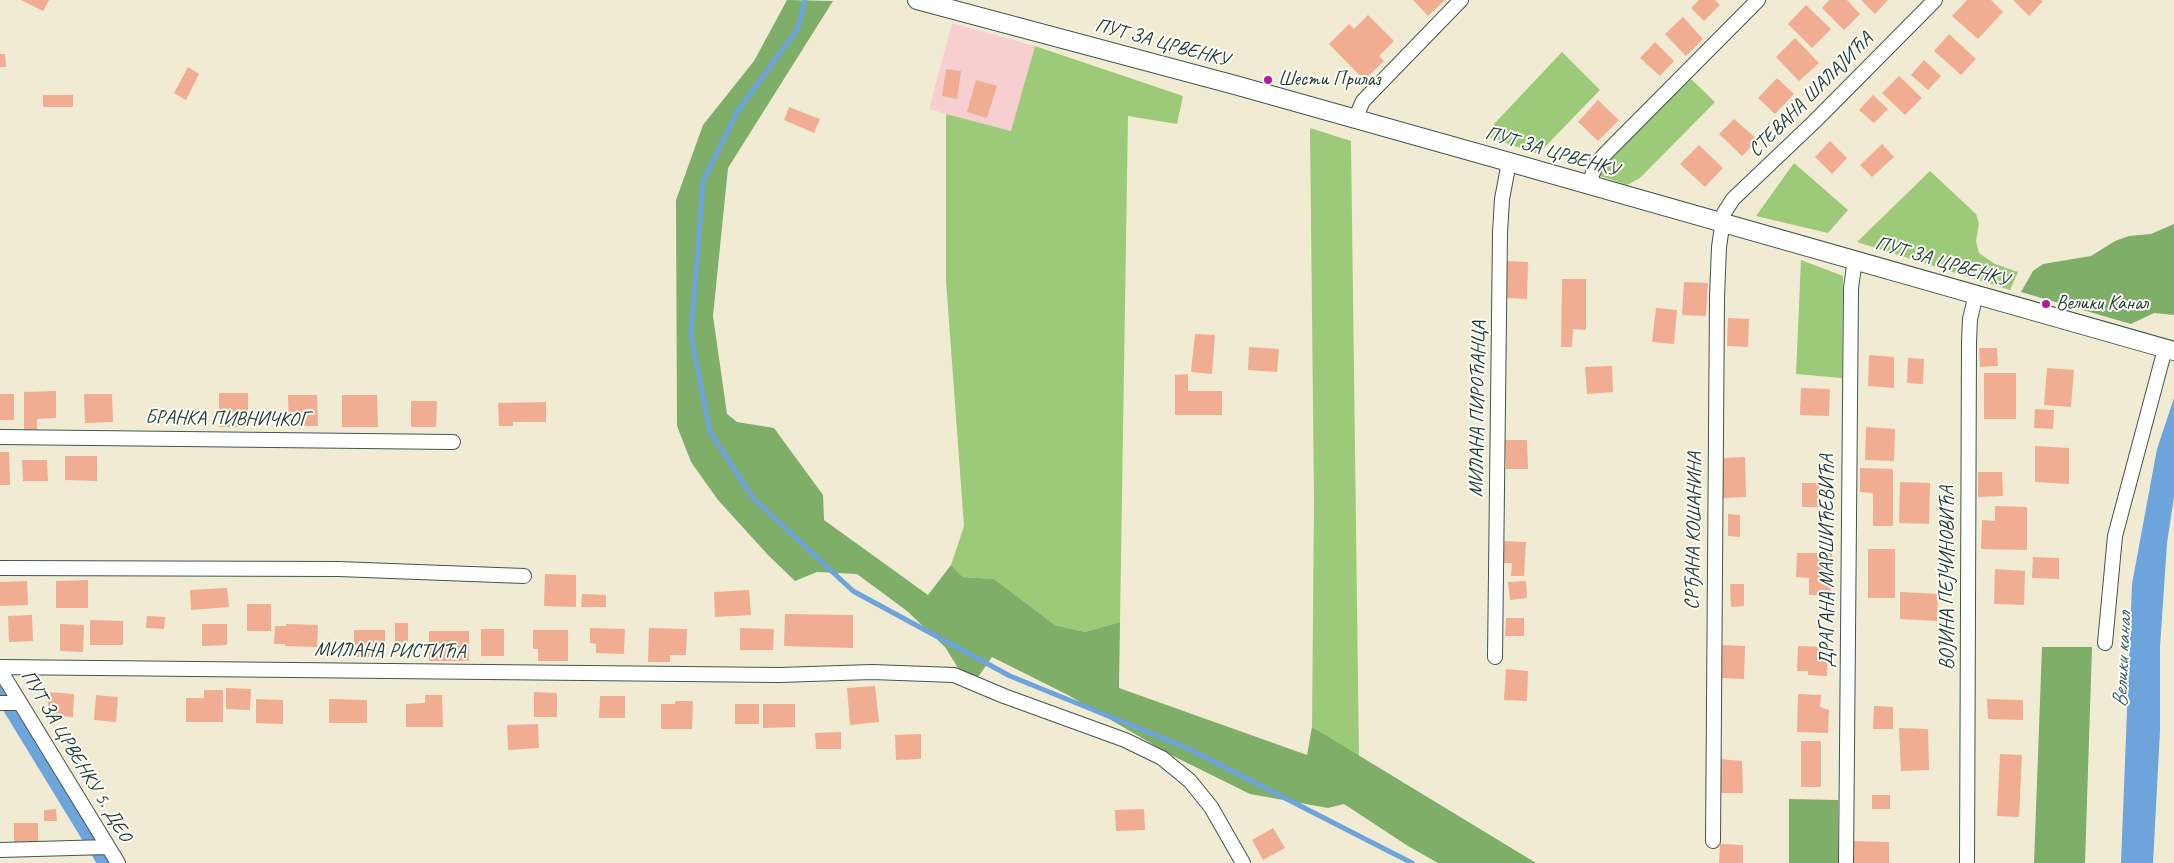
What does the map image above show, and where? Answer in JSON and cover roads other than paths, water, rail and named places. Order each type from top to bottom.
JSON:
[{"type":"street","name":"ПУТ ЗА ЦРВЕНКУ","points":[[917,0],[1589,184],[2169,350]]},
{"type":"street","points":[[1355,119],[1363,101],[1461,0]]},
{"type":"street","points":[[1589,184],[1596,164],[1607,152],[1758,0]]},
{"type":"street","name":"СТЕВАНА ШАЛАЈИЋА","points":[[1722,222],[1727,206],[1815,121],[1935,0]]},
{"type":"street","name":"МИЛАНА ПИРОЋАНЦА","points":[[1495,657],[1500,233],[1502,199],[1509,162]]},
{"type":"street","name":"СРЂАНА КОШАНИНА","points":[[1713,841],[1715,439],[1719,247],[1722,222]]},
{"type":"street","name":"ДРАГАНА МАРШИЋЕВИЋА","points":[[1846,863],[1850,288],[1855,259]]},
{"type":"street","name":"ВОЈИНА ПЕЈЧИНОВИЋА","points":[[1967,863],[1969,342],[1970,319],[1976,294]]},
{"type":"street","points":[[2105,643],[2115,536],[2169,350]]},
{"type":"street","name":"БРАНКА ПИВНИЧКОГ","points":[[0,437],[453,442]]},
{"type":"street","points":[[0,568],[338,569],[524,576]]},
{"type":"street","name":"МИЛАНА РИСТИЋА","points":[[0,668],[779,675],[872,672],[954,675],[1004,696],[1126,740],[1162,758],[1190,781],[1211,807],[1243,863]]},
{"type":"street","name":"ПУТ ЗА ЦРВЕНКУ 5. ДЕО","points":[[0,668],[19,703],[118,863]]},
{"type":"street","points":[[0,703],[19,703]]},
{"type":"street","points":[[0,850],[108,847]]},
{"type":"water","points":[[2174,398],[2174,497],[2167,543],[2160,647],[2160,731],[2153,863],[2121,863],[2132,584],[2157,449]]},
{"type":"waterway","points":[[805,0],[798,28],[737,112],[703,181],[691,336],[710,432],[753,498],[853,591],[1010,676],[1187,748],[1412,863]]},
{"type":"waterway","points":[[0,688],[107,863]]},
{"type":"place","name":"Шести Прилаз","points":[[1268,80]]},
{"type":"place","name":"Велики Канал","points":[[2046,304]]},
{"type":"water label","name":"Велики канал","points":[[2123,660]]}]
